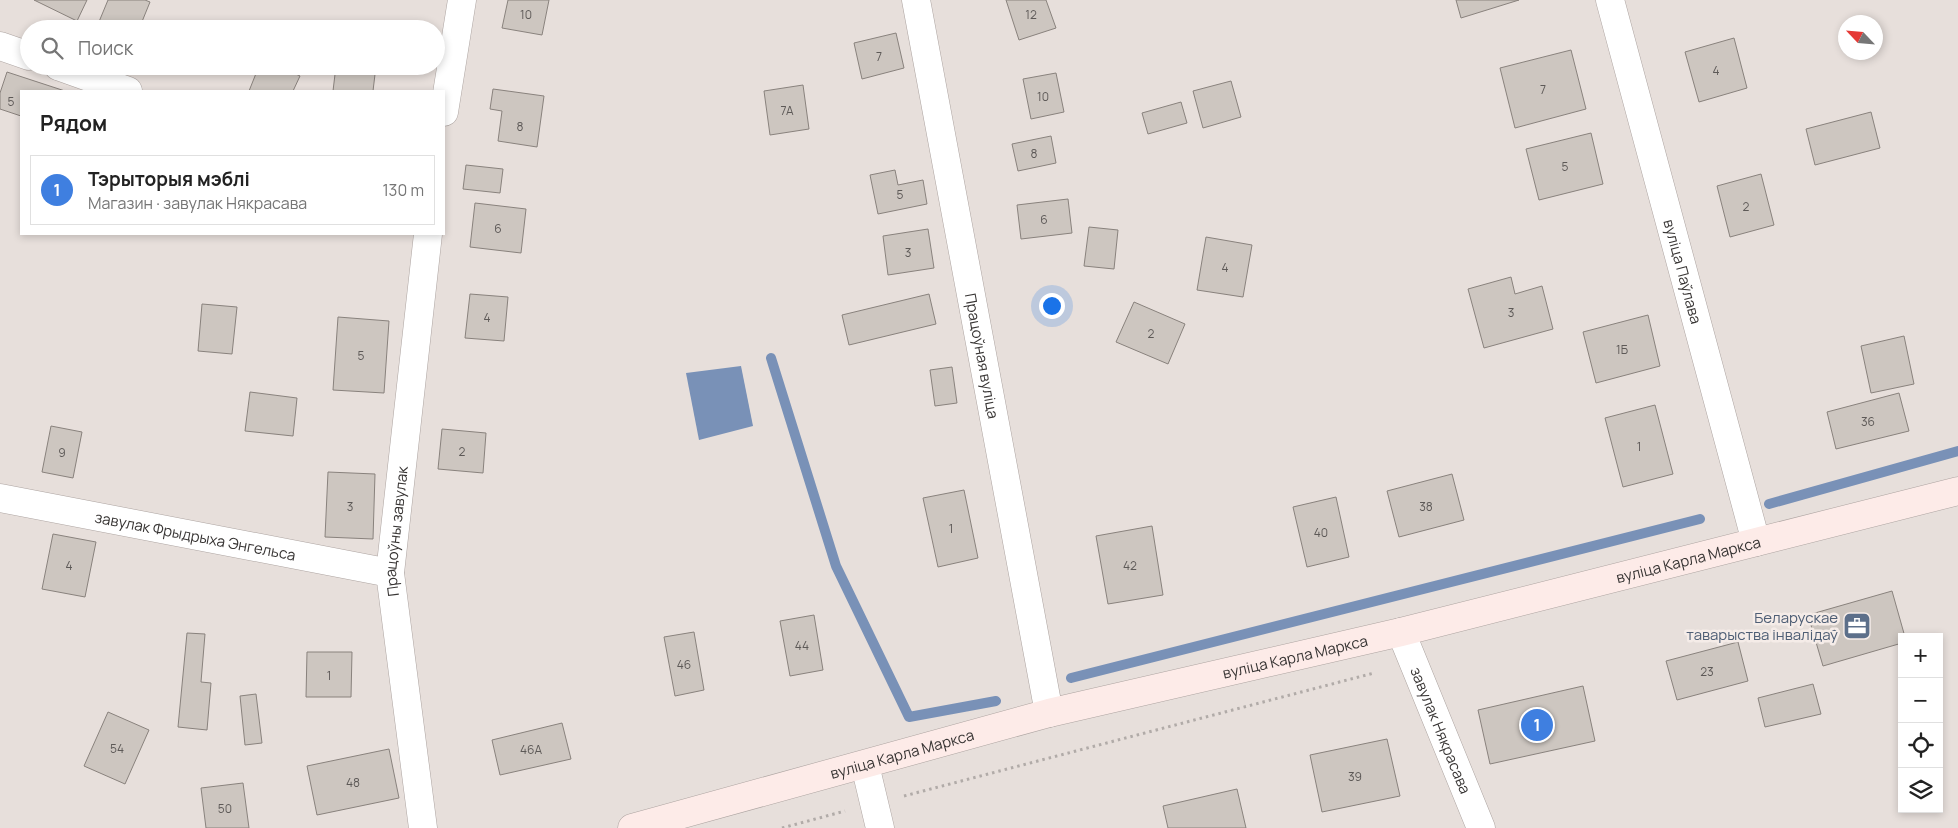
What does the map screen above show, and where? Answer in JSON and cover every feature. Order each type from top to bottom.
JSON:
[{"type":"main road","name":"вуліца Карла Маркса","points":[[632,828],[1049,713],[1401,632],[1958,491]]},
{"type":"street","points":[[445,106],[462,0]]},
{"type":"street","name":"Працоўная вуліца","points":[[916,0],[1049,713]]},
{"type":"street","name":"вуліца Паўлава","points":[[1610,0],[1756,542]]},
{"type":"street","points":[[0,46],[20,53]]},
{"type":"street","points":[[83,75],[125,90]]},
{"type":"street","name":"Працоўны завулак","points":[[423,828],[390,573],[428,235]]},
{"type":"street","name":"завулак Фрыдрыха Энгельса","points":[[0,498],[390,573]]},
{"type":"street","name":"завулак Някрасава","points":[[1401,632],[1481,828]]},
{"type":"street","points":[[865,765],[877,816]]},
{"type":"path","points":[[782,828],[877,816],[1413,663]]},
{"type":"water","points":[[741,366],[753,426],[699,440],[686,373]]},
{"type":"building","points":[[34,0],[87,0],[77,20]]},
{"type":"building","points":[[108,0],[145,0],[150,2],[143,20],[100,20]]},
{"type":"building","points":[[508,0],[549,0],[542,35],[502,28]]},
{"type":"building","points":[[1006,0],[1046,0],[1056,28],[1019,40]]},
{"type":"building","points":[[1456,0],[1519,0],[1461,18]]},
{"type":"building","points":[[896,33],[904,68],[862,79],[854,43]]},
{"type":"building","points":[[1734,38],[1747,88],[1699,102],[1685,52]]},
{"type":"building","points":[[1571,50],[1586,109],[1515,128],[1500,68]]},
{"type":"building","points":[[7,72],[62,90],[20,90],[20,116],[0,109],[0,93]]},
{"type":"building","points":[[1056,73],[1064,112],[1031,119],[1023,79]]},
{"type":"building","points":[[255,75],[300,76],[293,90],[249,90]]},
{"type":"building","points":[[335,75],[375,75],[373,90],[333,90]]},
{"type":"building","points":[[1231,81],[1241,117],[1203,128],[1193,91]]},
{"type":"building","points":[[803,85],[809,129],[770,135],[764,91]]},
{"type":"building","points":[[493,89],[544,96],[537,147],[498,141],[502,111],[490,109]]},
{"type":"building","points":[[1181,102],[1187,123],[1148,134],[1142,113]]},
{"type":"building","points":[[1871,112],[1880,148],[1815,165],[1806,129]]},
{"type":"building","points":[[1591,133],[1603,184],[1539,200],[1526,149]]},
{"type":"building","points":[[1051,136],[1056,163],[1018,171],[1012,144]]},
{"type":"building","points":[[466,165],[503,169],[500,193],[463,189]]},
{"type":"building","points":[[895,170],[898,185],[923,180],[927,204],[878,214],[870,175]]},
{"type":"building","points":[[1761,174],[1774,225],[1730,237],[1717,186]]},
{"type":"building","points":[[1068,199],[1072,233],[1021,239],[1017,205]]},
{"type":"building","points":[[475,203],[526,209],[521,253],[470,247]]},
{"type":"building","points":[[1089,227],[1118,230],[1114,269],[1084,266]]},
{"type":"building","points":[[928,229],[934,268],[888,275],[883,236]]},
{"type":"building","points":[[1206,237],[1252,245],[1243,297],[1197,290]]},
{"type":"building","points":[[1511,277],[1515,294],[1542,286],[1553,329],[1484,348],[1468,289]]},
{"type":"building","points":[[470,294],[508,297],[504,341],[465,338]]},
{"type":"building","points":[[929,294],[936,324],[849,345],[842,315]]},
{"type":"building","points":[[1134,302],[1185,324],[1168,364],[1116,342]]},
{"type":"building","points":[[202,304],[237,307],[232,354],[198,351]]},
{"type":"building","points":[[1648,315],[1660,366],[1596,383],[1583,332]]},
{"type":"building","points":[[338,317],[389,321],[384,393],[333,390]]},
{"type":"building","points":[[1904,336],[1914,384],[1871,393],[1861,346]]},
{"type":"building","points":[[952,367],[957,403],[935,406],[930,370]]},
{"type":"building","points":[[250,392],[297,398],[293,436],[245,431]]},
{"type":"building","points":[[1899,393],[1909,431],[1836,449],[1827,412]]},
{"type":"building","points":[[1655,405],[1673,474],[1623,487],[1605,418]]},
{"type":"building","points":[[51,426],[82,432],[73,478],[42,472]]},
{"type":"building","points":[[442,429],[486,433],[483,473],[438,469]]},
{"type":"building","points":[[328,472],[375,474],[373,539],[325,537]]},
{"type":"building","points":[[1452,474],[1464,520],[1399,537],[1387,491]]},
{"type":"building","points":[[964,490],[978,558],[938,567],[923,498]]},
{"type":"building","points":[[1336,497],[1349,557],[1307,567],[1293,507]]},
{"type":"building","points":[[1152,526],[1163,595],[1108,604],[1096,536]]},
{"type":"building","points":[[53,534],[96,542],[85,597],[42,589]]},
{"type":"building","name":"Беларускае таварыства інвалідаў","points":[[1892,591],[1904,633],[1898,633],[1898,644],[1823,666],[1808,615]]},
{"type":"building","points":[[814,615],[823,670],[790,676],[780,621]]},
{"type":"building","points":[[694,632],[704,690],[675,696],[664,637]]},
{"type":"building","points":[[187,633],[205,634],[201,682],[211,683],[207,730],[178,727]]},
{"type":"building","points":[[1738,642],[1748,681],[1677,700],[1666,661]]},
{"type":"building","points":[[307,652],[352,652],[351,697],[306,697]]},
{"type":"building","points":[[1813,684],[1821,714],[1765,727],[1758,698]]},
{"type":"building","points":[[1583,686],[1595,741],[1490,764],[1478,710]]},
{"type":"building","points":[[256,694],[262,743],[245,745],[240,696]]},
{"type":"building","points":[[108,712],[149,730],[125,784],[84,766]]},
{"type":"building","points":[[562,723],[571,759],[500,775],[492,740]]},
{"type":"building","points":[[1387,739],[1400,796],[1322,812],[1310,755]]},
{"type":"building","points":[[389,749],[399,798],[317,815],[307,766]]},
{"type":"building","points":[[243,783],[249,828],[206,828],[201,788]]},
{"type":"building","points":[[1237,789],[1246,828],[1168,828],[1163,806]]},
{"type":"waterway","points":[[771,358],[836,566],[909,717],[996,701]]},
{"type":"waterway","points":[[1769,504],[1958,451]]},
{"type":"waterway","points":[[1071,678],[1700,519]]},
{"type":"place","name":"Беларускае таварыства інвалідаў","points":[[1857,626]]},
{"type":"place","name":"Тэрыторыя мэблі","points":[[1537,725]]}]
